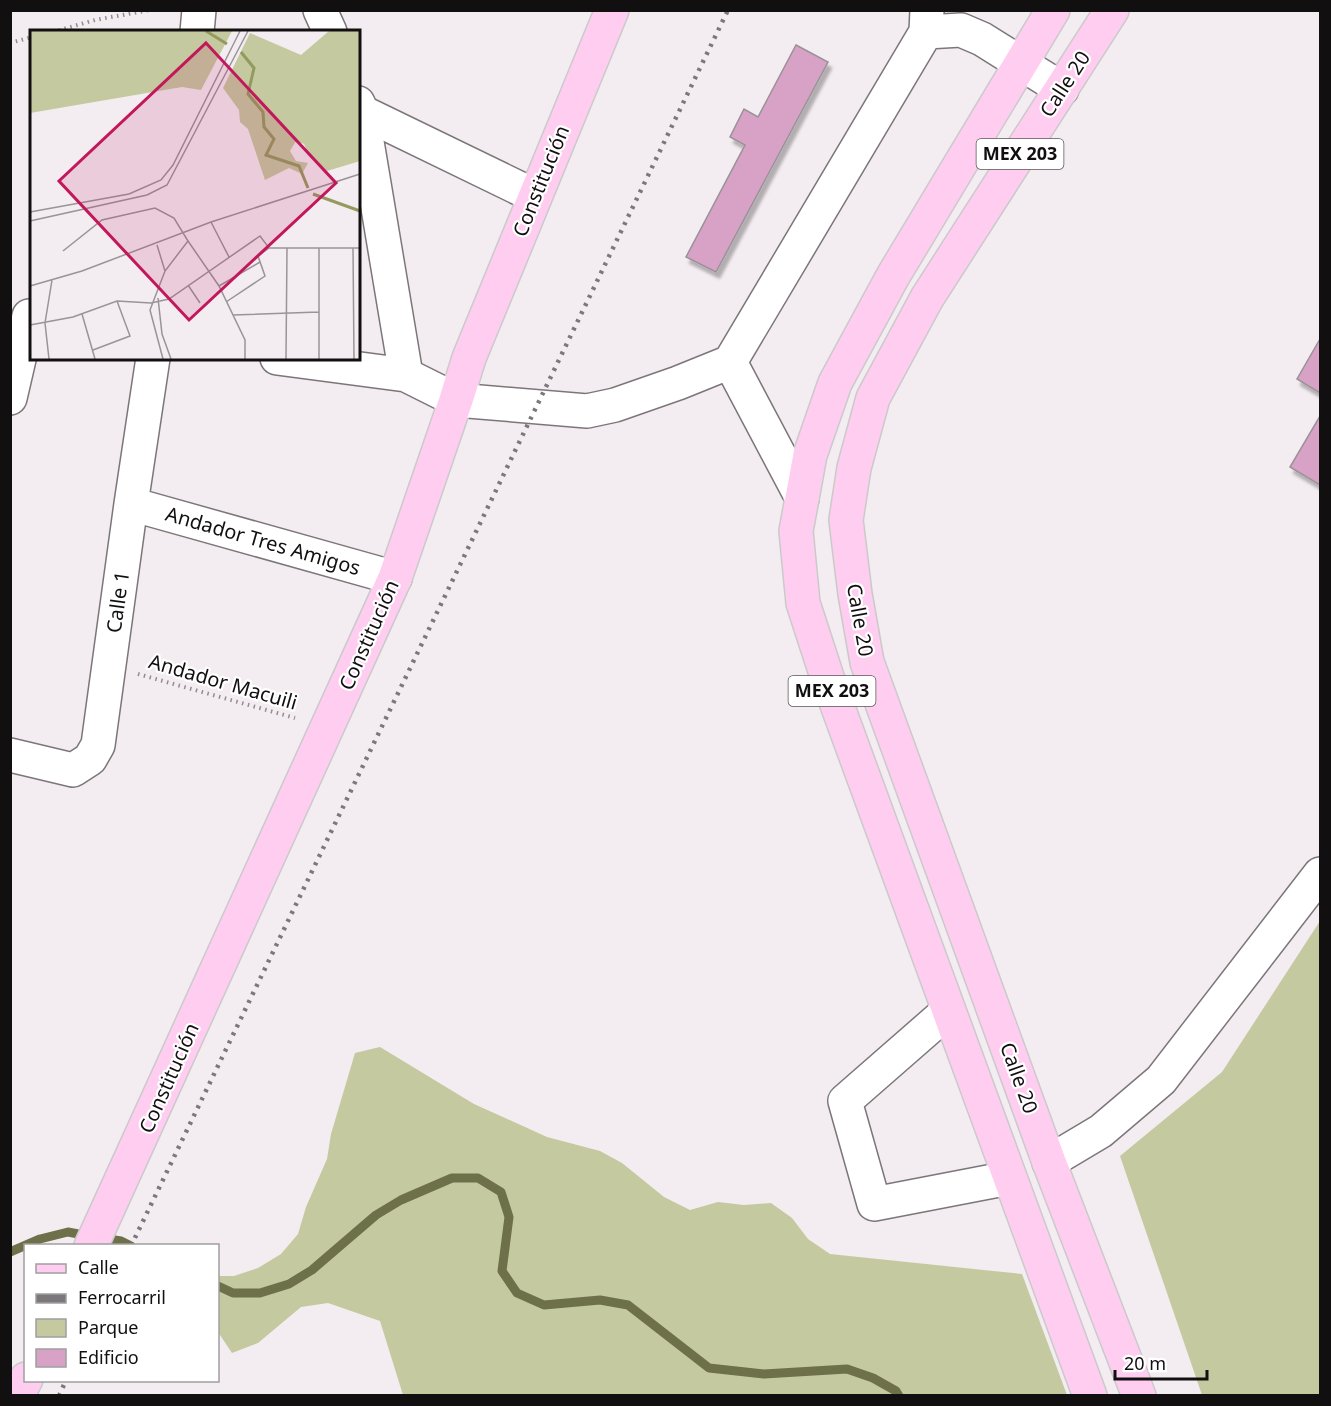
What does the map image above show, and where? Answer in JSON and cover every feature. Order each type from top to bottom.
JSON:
[{"type":"main road","name":"Constitución","points":[[91,1244],[395,578],[469,358],[612,10]]},
{"type":"main road","name":"MEX 203","points":[[1053,10],[892,276],[834,383],[810,455],[796,531],[803,603],[828,680],[1090,1395]]},
{"type":"main road","name":"Calle 20","points":[[1112,10],[927,298],[873,398],[854,468],[846,520],[855,594],[867,662],[1049,1162],[1139,1395]]},
{"type":"main road","points":[[948,1011],[983,981]]},
{"type":"main road","points":[[1009,1178],[1049,1162]]},
{"type":"street","points":[[197,30],[199,10]]},
{"type":"street","points":[[320,10],[329,30]]},
{"type":"street","points":[[292,360],[406,375],[456,400],[587,411],[615,405],[730,362],[926,21],[961,30],[982,39],[1062,89]]},
{"type":"street","points":[[360,108],[535,196]]},
{"type":"street","points":[[360,108],[406,375]]},
{"type":"street","points":[[10,398],[24,315]]},
{"type":"street","name":"Calle 1","points":[[10,755],[73,770],[90,759],[98,745],[153,360]]},
{"type":"street","points":[[730,362],[802,498]]},
{"type":"street","name":"Andador Tres Amigos","points":[[131,504],[395,578]]},
{"type":"street","points":[[1049,1162],[1101,1131],[1161,1080],[1320,874]]},
{"type":"street","points":[[948,1011],[845,1101],[874,1204],[1009,1178]]},
{"type":"path","points":[[60,30],[95,20],[150,10]]},
{"type":"path","points":[[10,43],[30,38]]},
{"type":"path","name":"Andador Macuili","points":[[109,666],[328,727]]},
{"type":"green space","points":[[1320,921],[1320,1395],[1202,1395],[1120,1156],[1222,1072]]},
{"type":"green space","points":[[380,1047],[474,1104],[547,1137],[600,1151],[622,1163],[664,1197],[690,1210],[718,1202],[744,1205],[771,1203],[792,1218],[808,1239],[830,1254],[1022,1274],[1067,1395],[403,1395],[380,1321],[328,1303],[301,1307],[258,1343],[232,1353],[219,1334],[219,1276],[234,1276],[258,1268],[281,1254],[298,1234],[306,1207],[327,1159],[331,1134],[355,1053]]},
{"type":"building","points":[[796,45],[828,62],[716,272],[686,257],[745,145],[730,137],[744,109],[758,117]]},
{"type":"building","points":[[1320,339],[1320,393],[1297,379]]},
{"type":"building","points":[[1320,416],[1320,485],[1290,467]]},
{"type":"waterway","points":[[219,1286],[233,1293],[260,1293],[289,1284],[312,1270],[376,1215],[401,1200],[452,1178],[478,1178],[501,1192],[509,1217],[502,1271],[517,1293],[544,1305],[600,1300],[628,1305],[709,1368],[764,1374],[847,1369],[873,1378],[896,1391],[899,1396]]},
{"type":"waterway","points":[[28,1244],[68,1232],[89,1236]]},
{"type":"waterway","points":[[102,1238],[127,1244]]},
{"type":"waterway","points":[[10,1252],[24,1246]]},
{"type":"railway","points":[[132,1244],[728,10]]},
{"type":"railway","points":[[59,1396],[65,1382]]}]
